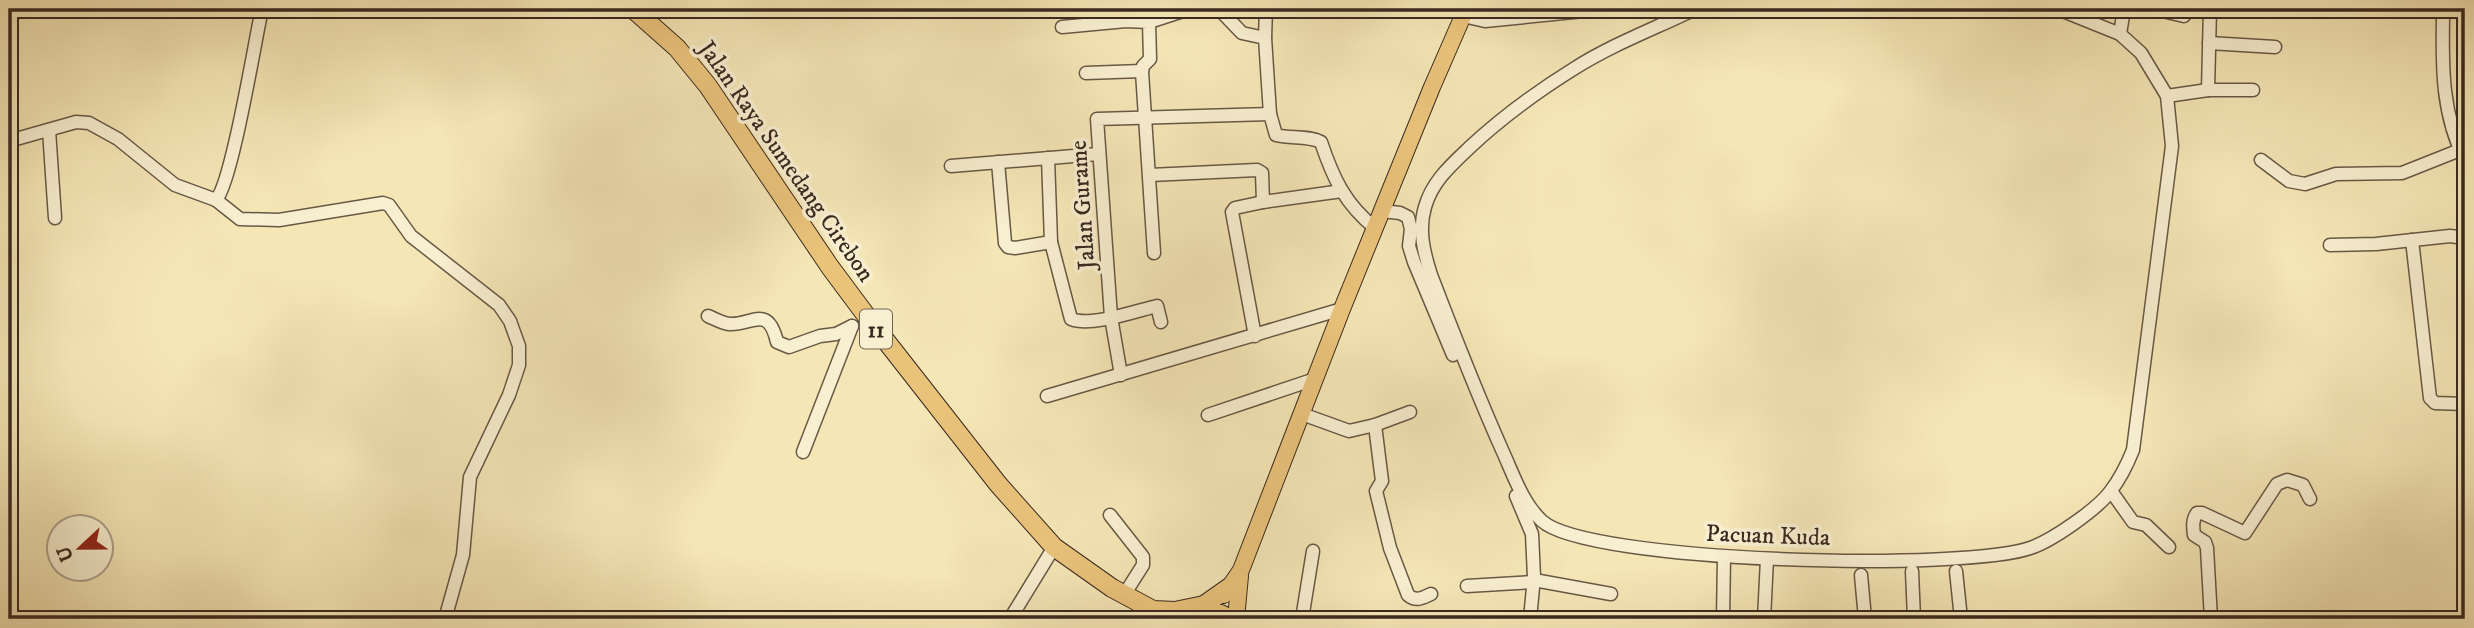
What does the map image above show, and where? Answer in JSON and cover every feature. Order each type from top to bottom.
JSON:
[{"type":"highway","name":"Jalan Raya Sumedang Cirebon","points":[[633,9],[677,48],[708,86],[860,322],[998,484],[1054,547],[1072,562],[1124,595],[1166,614]]},
{"type":"highway","points":[[1166,614],[1204,605],[1234,591]]},
{"type":"highway","name":"11","points":[[1166,614],[1205,617],[1222,614],[1230,619]]},
{"type":"main road","points":[[1236,619],[1234,591],[1241,570],[1342,309],[1464,12]]},
{"type":"main road","points":[[1205,617],[1234,591]]},
{"type":"main road","points":[[1234,591],[1243,619]]},
{"type":"street","points":[[216,200],[223,188],[232,153],[262,9]]},
{"type":"street","points":[[1062,27],[1126,21],[1149,22],[1186,9],[1217,9],[1242,33],[1265,38]]},
{"type":"street","points":[[1266,9],[1265,38],[1270,114],[1276,135],[1312,138],[1321,142],[1332,176],[1357,213],[1375,228]]},
{"type":"street","points":[[1464,12],[1485,21],[1604,9]]},
{"type":"street","name":"Pacuan Kuda","points":[[1695,9],[1576,67],[1484,134],[1443,173],[1432,189],[1423,215],[1422,238],[1431,275],[1485,411],[1528,504],[1541,520],[1553,529],[1584,539],[1724,557],[1908,561],[2004,554],[2032,548],[2055,536],[2103,500],[2126,468],[2133,450],[2172,146],[2167,96],[2141,53],[2120,34],[2058,9]]},
{"type":"street","points":[[2120,34],[2124,9]]},
{"type":"street","points":[[2154,9],[2184,16]]},
{"type":"street","points":[[2208,90],[2210,9]]},
{"type":"street","points":[[2261,160],[2289,181],[2305,184],[2336,174],[2402,173],[2463,156],[2446,105],[2443,85],[2443,18],[2446,9]]},
{"type":"street","points":[[1149,22],[1150,59],[1142,71],[1154,253]]},
{"type":"street","points":[[2209,43],[2275,47]]},
{"type":"street","points":[[1086,73],[1142,71]]},
{"type":"street","points":[[2167,96],[2208,90],[2253,90]]},
{"type":"street","name":"Jalan Gurame","points":[[1121,375],[1111,317],[1097,119],[1270,114]]},
{"type":"street","points":[[9,141],[82,122],[98,127],[118,139],[175,185],[216,200],[240,219],[279,220],[383,203],[389,205],[411,236],[499,305],[510,321],[519,346],[519,365],[509,396],[470,477],[463,555],[445,619]]},
{"type":"street","points":[[49,130],[55,218]]},
{"type":"street","points":[[951,166],[1098,154]]},
{"type":"street","points":[[1048,158],[1051,242],[1071,319],[1077,321],[1111,317],[1157,306],[1161,322]]},
{"type":"street","points":[[998,162],[1005,243],[1008,247],[1015,248],[1051,242]]},
{"type":"street","points":[[1150,175],[1257,170],[1262,173],[1263,202]]},
{"type":"street","points":[[1255,336],[1232,212],[1235,208],[1263,202],[1342,191]]},
{"type":"street","points":[[1382,211],[1405,215],[1411,223],[1409,243],[1414,262],[1531,530],[1533,581],[1530,619]]},
{"type":"street","points":[[2330,245],[2376,244],[2450,236],[2465,238]]},
{"type":"street","points":[[2412,240],[2430,398],[2435,403],[2465,404]]},
{"type":"street","points":[[1047,396],[1342,309]]},
{"type":"street","points":[[708,316],[730,324],[754,318],[761,319],[774,330],[776,342],[789,347],[820,336],[836,334],[860,322]]},
{"type":"street","points":[[803,452],[860,322]]},
{"type":"street","points":[[1208,415],[1315,379]]},
{"type":"street","points":[[1302,414],[1349,431],[1410,412]]},
{"type":"street","points":[[1375,425],[1382,481],[1376,491],[1390,548],[1408,595],[1414,599],[1431,594]]},
{"type":"street","points":[[2211,619],[2207,548],[2205,542],[2194,535],[2193,528],[2197,513],[2245,533],[2277,484],[2287,480],[2303,485],[2310,499]]},
{"type":"street","points":[[2111,491],[2133,522],[2146,525],[2169,547]]},
{"type":"street","points":[[1110,515],[1143,557],[1143,565],[1124,595]]},
{"type":"street","points":[[1010,619],[1054,547]]},
{"type":"street","points":[[1302,619],[1313,551]]},
{"type":"street","points":[[1723,619],[1724,557]]},
{"type":"street","points":[[1764,619],[1767,559]]},
{"type":"street","points":[[1912,571],[1914,619]]},
{"type":"street","points":[[1956,571],[1961,619]]},
{"type":"street","points":[[1861,575],[1865,619]]},
{"type":"street","points":[[1467,586],[1533,581],[1611,594]]}]
